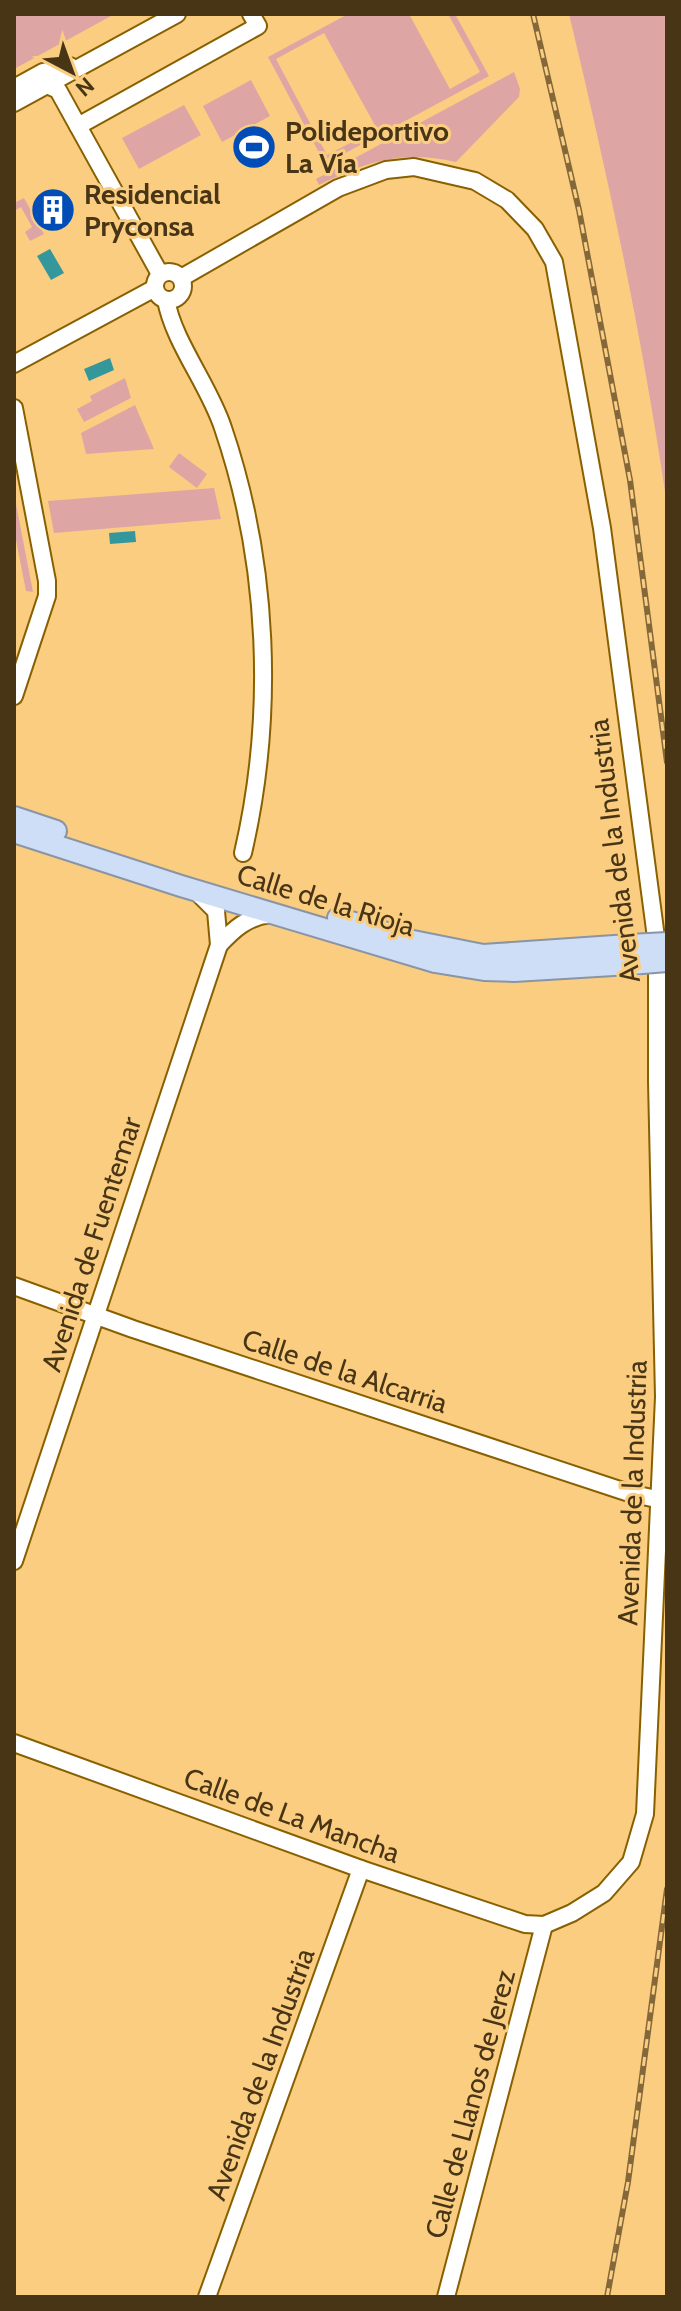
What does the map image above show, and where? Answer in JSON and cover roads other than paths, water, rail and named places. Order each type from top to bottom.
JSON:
[{"type":"main road","name":"Calle de la Rioja","points":[[14,817],[185,874],[413,941],[483,955],[629,955]]},
{"type":"main road","name":"Calle de la Rioja","points":[[14,832],[273,914],[460,967],[514,971],[629,955]]},
{"type":"main road","points":[[629,955],[667,943]]},
{"type":"main road","points":[[629,955],[667,961]]},
{"type":"street","points":[[14,103],[177,14]]},
{"type":"street","points":[[78,126],[254,20]]},
{"type":"street","points":[[14,88],[43,72],[71,66],[130,40]]},
{"type":"street","points":[[47,85],[58,90],[160,287],[222,425],[246,507],[259,604],[264,690],[259,766],[243,853]]},
{"type":"street","name":"Avenida de la Industria","points":[[181,278],[338,188],[386,170],[414,167],[475,181],[507,200],[535,229],[554,262],[602,528],[657,945],[664,1397],[645,1814],[631,1862],[604,1893],[572,1913],[544,1925]]},
{"type":"street","points":[[14,364],[160,287],[174,272],[181,278],[183,287],[180,296],[160,287]]},
{"type":"street","points":[[14,408],[47,581],[47,596],[14,696]]},
{"type":"street","name":"Avenida de Fuentemar","points":[[14,1561],[219,945],[216,911],[194,889]]},
{"type":"street","points":[[219,945],[232,930],[247,920],[273,914]]},
{"type":"street","name":"Calle de la Alcarria","points":[[14,1286],[629,1493],[661,1500]]},
{"type":"street","name":"Calle de La Mancha","points":[[17,1746],[361,1869],[525,1924],[544,1925]]},
{"type":"street","name":"Avenida de la Industria","points":[[207,2297],[361,1869]]},
{"type":"street","name":"Calle de Llanos de Jerez","points":[[446,2297],[544,1925]]},
{"type":"water","points":[[50,249],[64,273],[51,280],[37,256]]},
{"type":"water","points":[[110,358],[114,370],[89,381],[84,369]]},
{"type":"water","points":[[135,531],[136,542],[110,544],[109,533]]},
{"type":"railway","points":[[533,14],[579,210],[630,480],[667,762]]},
{"type":"railway","points":[[607,2297],[628,2182],[667,1889]]},
{"type":"place","name":"Polideportivo La Vía","points":[[254,147]]},
{"type":"place","name":"Residencial Pryconsa","points":[[53,210]]}]
